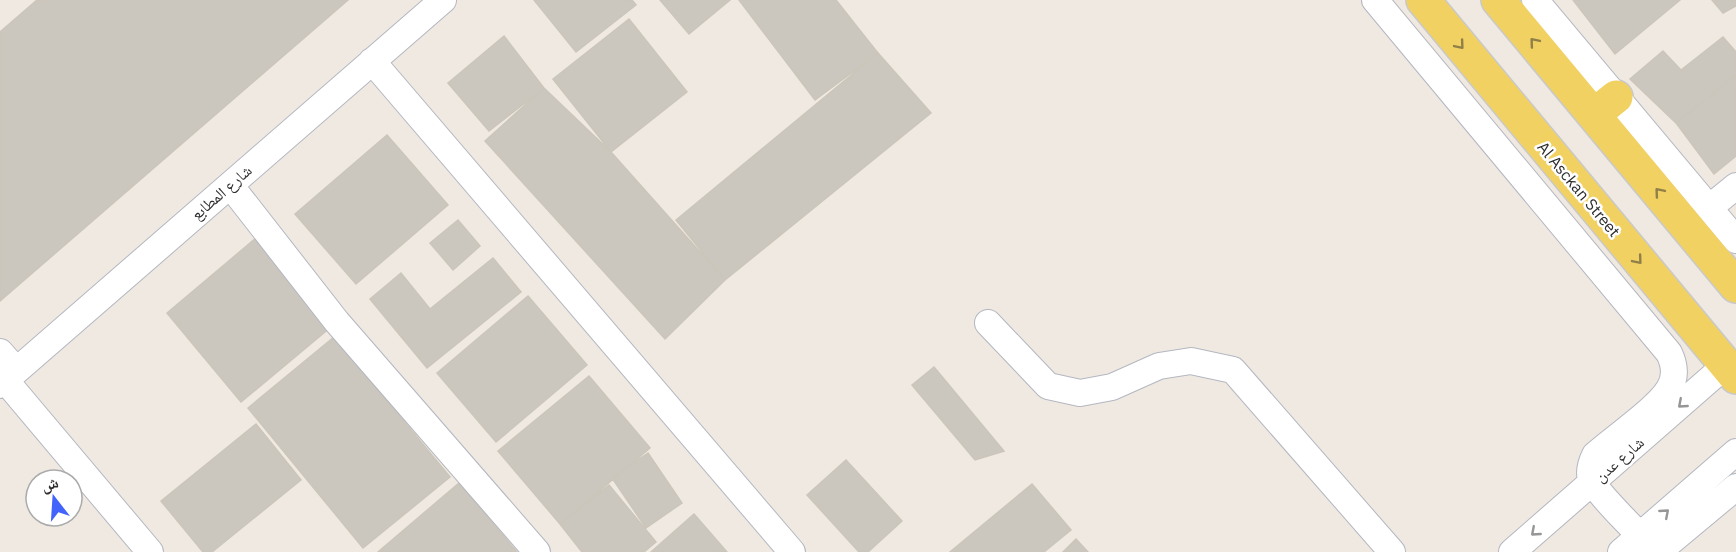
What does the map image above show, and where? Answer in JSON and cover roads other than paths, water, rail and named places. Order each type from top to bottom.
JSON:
[{"type":"main road","name":"Al Asckan Street","points":[[1423,0],[1731,371]]},
{"type":"main road","points":[[1498,0],[1605,106],[1736,286]]},
{"type":"street","name":"شارع المطابع","points":[[5,372],[230,185],[443,0]]},
{"type":"street","points":[[1375,0],[1673,361],[1673,378],[1663,397],[1595,454],[1590,466],[1592,483],[1631,544],[1664,547],[1736,487]]},
{"type":"street","points":[[1535,0],[1605,106],[1709,208],[1736,240]]},
{"type":"street","points":[[372,61],[792,552]]},
{"type":"street","points":[[230,185],[337,322],[537,552]]},
{"type":"street","points":[[1709,208],[1736,186]]},
{"type":"street","points":[[988,323],[1048,386],[1080,393],[1112,387],[1159,366],[1191,361],[1233,370],[1392,552]]},
{"type":"street","name":"شارع عدن","points":[[1512,552],[1592,483],[1731,371]]},
{"type":"street","points":[[5,372],[150,552]]},
{"type":"street","points":[[1631,544],[1736,452]]}]
